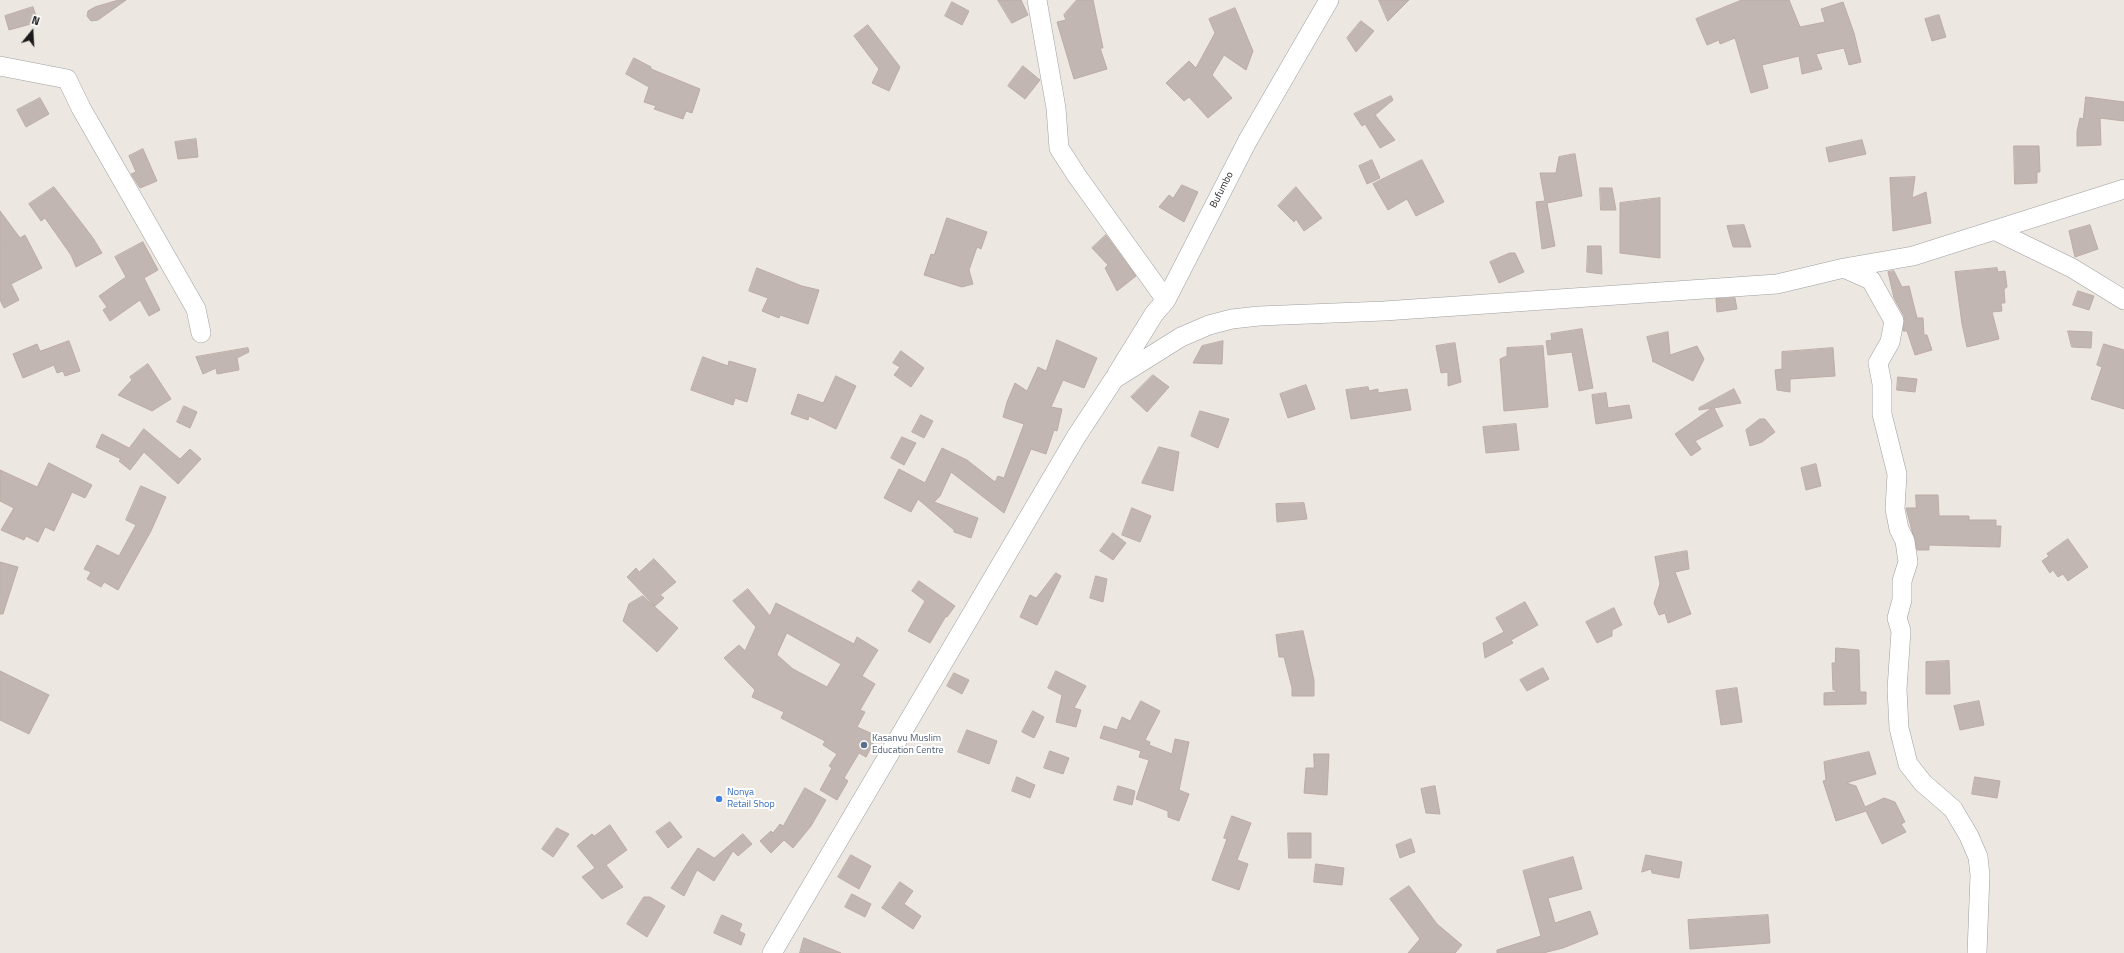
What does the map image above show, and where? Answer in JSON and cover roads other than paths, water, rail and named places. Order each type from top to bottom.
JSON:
[{"type":"street","points":[[1037,0],[1056,108],[1060,148],[1077,176],[1166,300]]},
{"type":"street","name":"Bufumbo","points":[[772,953],[1076,437],[1154,314],[1166,300],[1248,140],[1329,0]]},
{"type":"street","points":[[0,66],[67,80],[81,108],[196,309],[201,333]]},
{"type":"street","points":[[1114,379],[1181,337],[1209,325],[1232,319],[1259,316],[1384,311],[1777,284],[1844,268],[1912,256],[2124,189]]},
{"type":"street","points":[[1994,230],[2072,268],[2124,300]]},
{"type":"street","points":[[1844,268],[1871,280],[1894,321],[1890,342],[1878,363],[1882,384],[1884,426],[1897,474],[1895,509],[1899,528],[1905,541],[1908,562],[1902,581],[1902,600],[1898,618],[1901,631],[1897,689],[1899,728],[1908,764],[1923,783],[1953,808],[1969,836],[1978,857],[1980,875],[1977,953]]},
{"type":"place","name":"Kasanvu Muslim Education Centre","points":[[864,745]]},
{"type":"place","name":"Nonya Retail Shop","points":[[719,799]]}]
